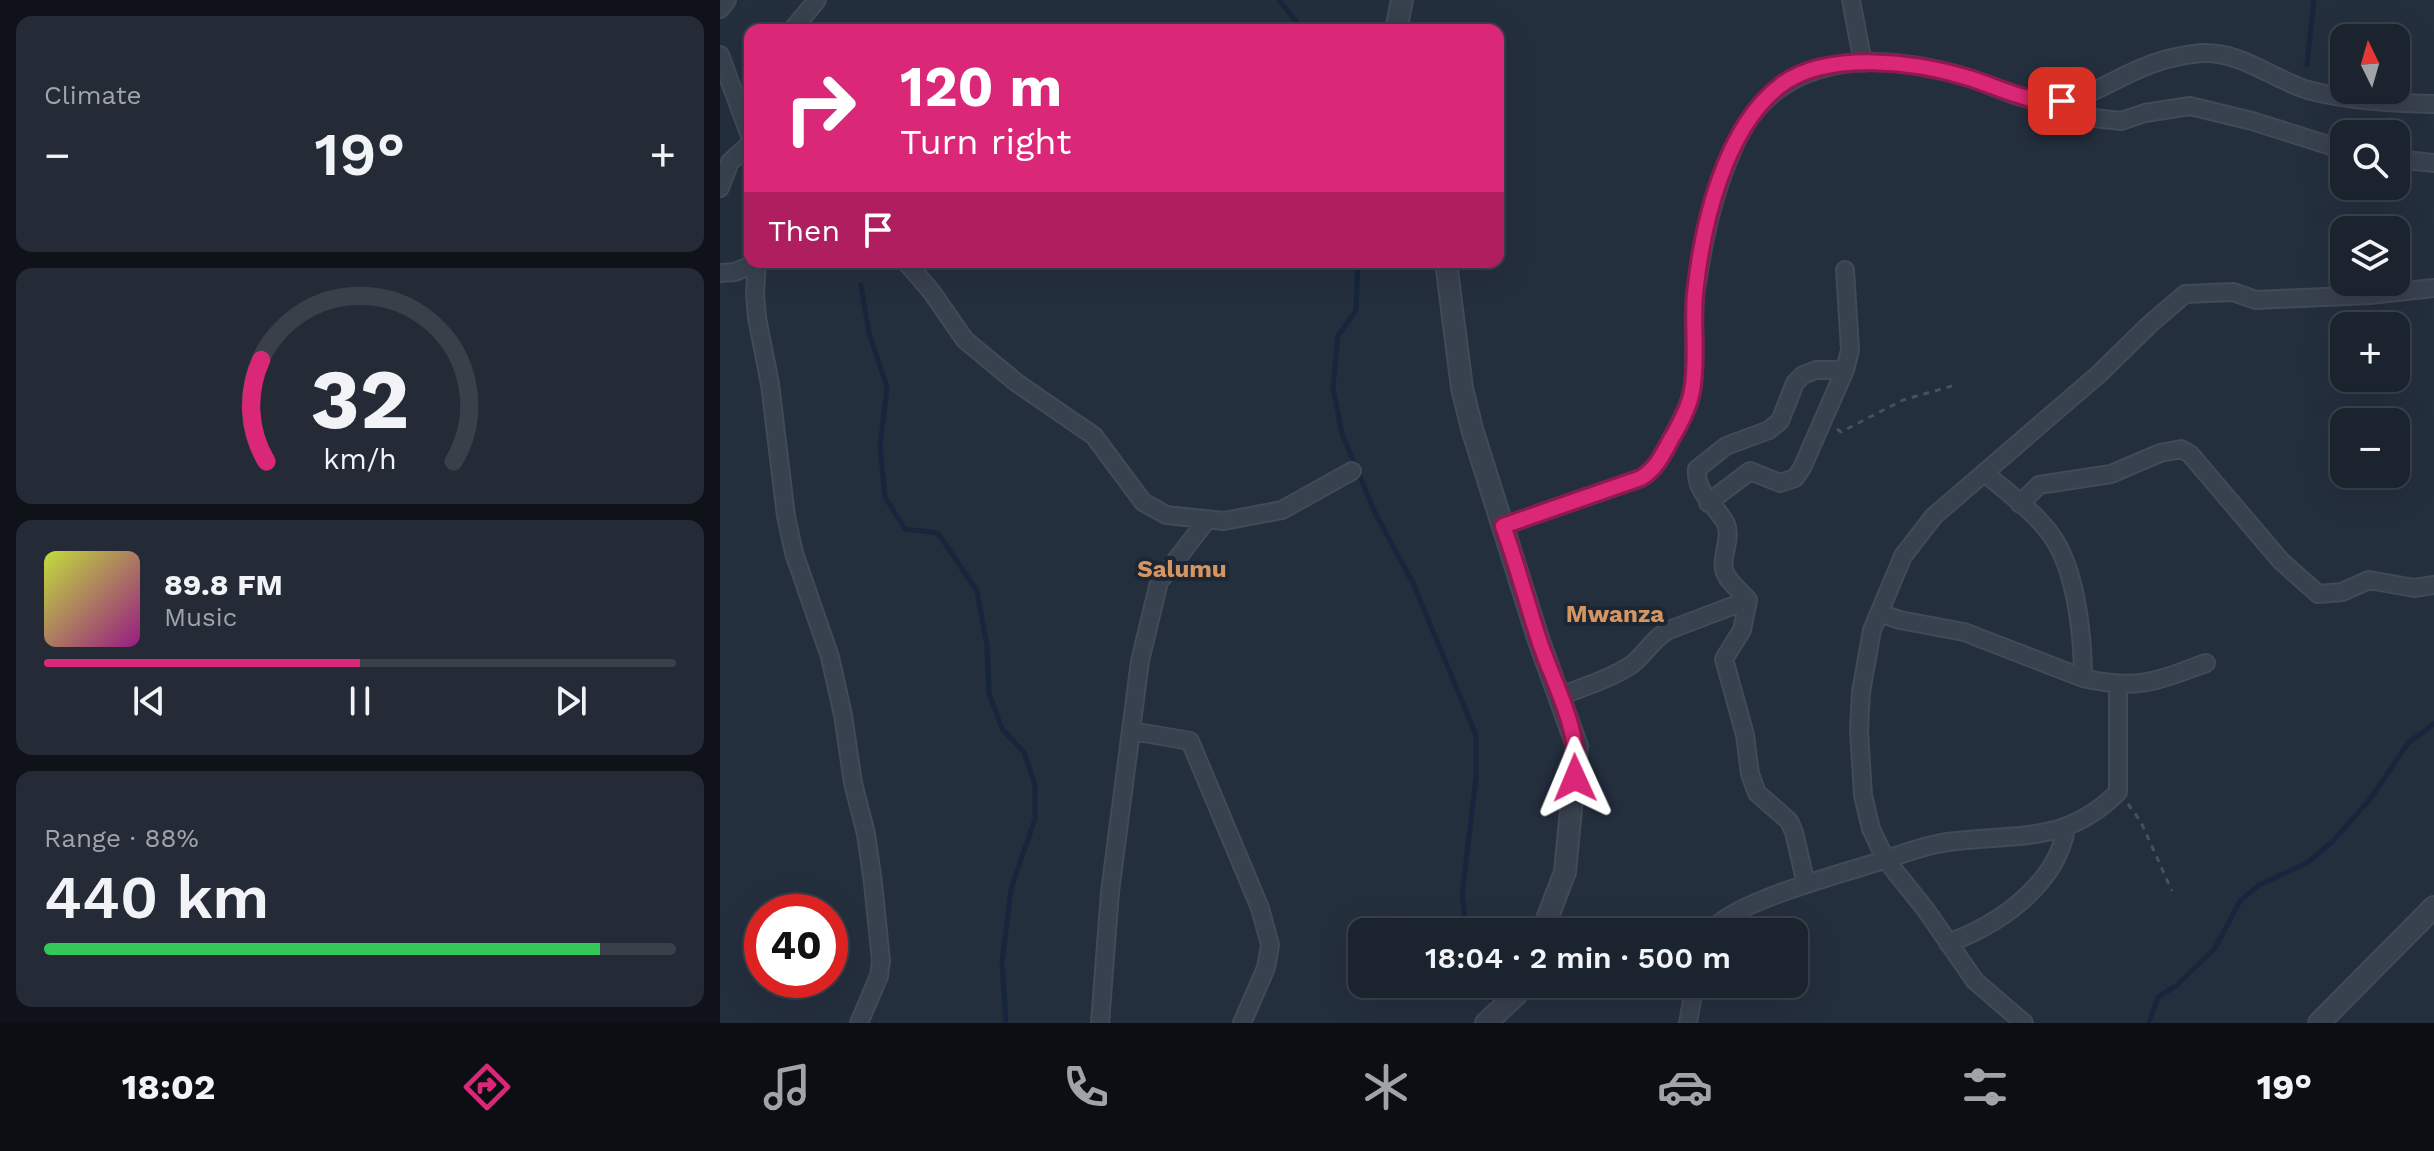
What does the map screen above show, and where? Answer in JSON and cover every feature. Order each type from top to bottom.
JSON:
[{"type":"street","points":[[720,9],[727,0]]},
{"type":"street","points":[[797,24],[817,0]]},
{"type":"street","points":[[1397,24],[1402,0]]},
{"type":"street","points":[[1851,0],[1863,63]]},
{"type":"street","points":[[1503,526],[1641,478],[1653,471],[1692,394],[1695,293],[1709,211],[1739,136],[1761,104],[1781,85],[1804,73],[1836,65],[1863,63],[1930,67],[2024,98],[2048,102],[2084,95],[2141,68],[2174,58],[2201,53],[2224,54],[2305,89],[2333,96],[2434,104]]},
{"type":"street","points":[[720,55],[744,120]]},
{"type":"street","points":[[2062,101],[2094,118],[2121,121],[2145,113],[2190,106],[2252,121],[2330,146]]},
{"type":"street","points":[[720,188],[730,162],[744,149]]},
{"type":"street","points":[[2410,160],[2434,163]]},
{"type":"street","points":[[720,273],[744,268]]},
{"type":"street","points":[[757,268],[757,318],[770,384],[786,516],[794,553],[830,657],[873,883],[881,961],[879,976],[859,1023]]},
{"type":"street","points":[[911,268],[965,340],[1017,383],[1094,436],[1143,502],[1166,515],[1224,521],[1282,510],[1305,500],[1352,471]]},
{"type":"street","points":[[1447,268],[1462,388],[1503,526],[1571,725],[1578,756],[1565,872],[1547,918]]},
{"type":"street","points":[[1708,503],[1750,471],[1780,483],[1795,478],[1825,419],[1850,350],[1845,270]]},
{"type":"street","points":[[2024,1023],[1975,981],[1886,860],[1871,829],[1863,795],[1859,730],[1865,658],[1879,613],[1903,556],[1919,532],[2185,294],[2233,292],[2256,300],[2370,295],[2434,288]]},
{"type":"street","points":[[1748,600],[1724,570],[1728,535],[1725,523],[1708,503],[1696,480],[1697,469],[1726,446],[1769,430],[1780,421],[1795,383],[1803,375],[1816,370],[1845,370]]},
{"type":"street","points":[[2020,504],[2039,485],[2111,474],[2160,453],[2181,449],[2190,454],[2281,561],[2318,594],[2342,592],[2369,580],[2414,588],[2434,585]]},
{"type":"street","points":[[1986,474],[2043,525],[2058,545],[2079,614],[2083,678]]},
{"type":"street","points":[[1100,1023],[1110,892],[1140,661],[1159,582],[1207,520]]},
{"type":"street","points":[[1560,696],[1628,667],[1642,657],[1658,636],[1669,630],[1748,600]]},
{"type":"street","points":[[1748,600],[1742,630],[1724,659],[1726,673],[1745,735],[1753,783],[1757,793],[1789,821],[1806,884]]},
{"type":"street","points":[[1879,613],[1964,632],[2083,678],[2118,685],[2162,681],[2206,663]]},
{"type":"street","points":[[1728,918],[1806,884],[1937,844],[2023,836],[2066,828],[2100,809],[2118,792],[2118,685]]},
{"type":"street","points":[[1132,731],[1190,741],[1260,908],[1270,945],[1266,968],[1242,1023]]},
{"type":"street","points":[[1948,943],[1992,924],[2040,881],[2058,854],[2066,828]]},
{"type":"street","points":[[2319,1023],[2434,907]]},
{"type":"street","points":[[1486,1023],[1513,998]]},
{"type":"street","points":[[1688,1023],[1692,998]]},
{"type":"path","points":[[1825,419],[1841,432],[1903,400],[1952,386]]},
{"type":"path","points":[[2118,792],[2141,822],[2172,891]]},
{"type":"waterway","points":[[1279,0],[1298,24]]},
{"type":"waterway","points":[[2307,65],[2314,0]]},
{"type":"waterway","points":[[1358,268],[1356,310],[1338,336],[1333,387],[1342,434],[1376,515],[1413,583],[1476,735],[1476,777],[1462,896],[1465,918]]},
{"type":"waterway","points":[[861,285],[869,333],[887,387],[880,447],[885,497],[905,529],[938,533],[977,591],[987,646],[989,693],[1002,729],[1024,752],[1035,785],[1035,819],[1011,889],[1002,962],[1006,1023]]},
{"type":"waterway","points":[[2149,1023],[2158,997],[2176,986],[2215,948],[2240,901],[2259,885],[2307,863],[2333,841],[2371,798],[2408,743],[2434,724]]},
{"type":"waterway","points":[[1491,998],[1494,1005]]},
{"type":"district","name":"Salumu","points":[[1182,569]]},
{"type":"district","name":"Mwanza","points":[[1615,614]]},
{"type":"route","points":[[1575,778],[1577,746],[1539,641],[1503,526],[1641,478],[1653,471],[1692,394],[1695,293],[1709,211],[1739,136],[1761,104],[1781,85],[1804,73],[1836,65],[1863,63],[1930,67],[2024,98],[2062,101]]}]
